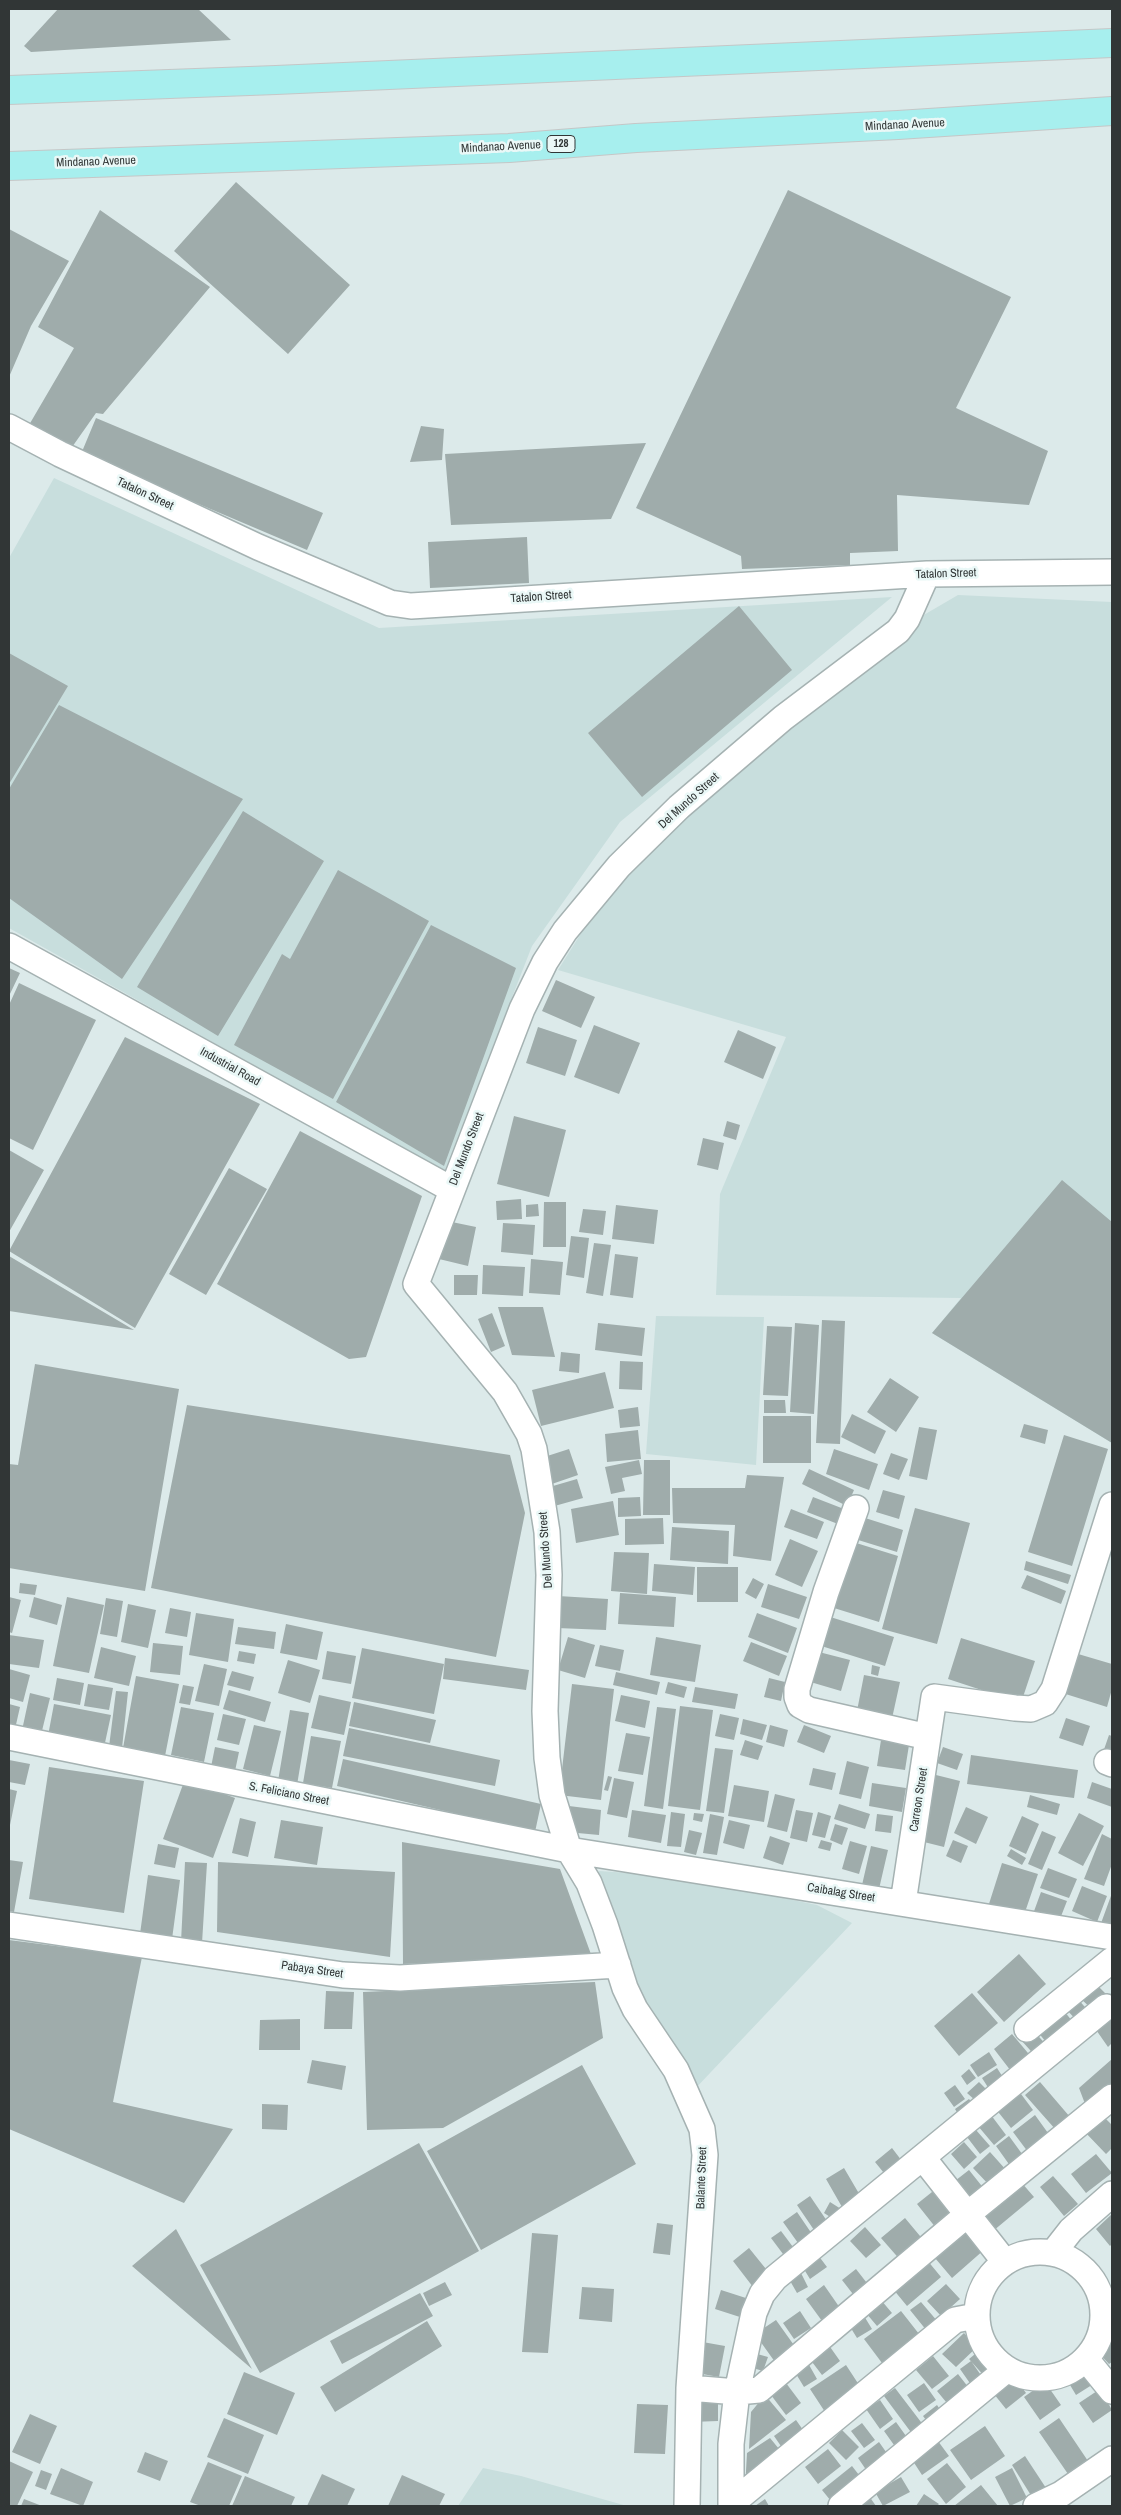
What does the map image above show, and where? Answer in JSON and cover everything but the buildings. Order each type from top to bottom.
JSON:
[{"type":"main road","points":[[9,90],[286,80],[1112,43]]},
{"type":"main road","name":"Mindanao Avenue","points":[[9,166],[509,148],[636,138],[1112,112]]},
{"type":"street","name":"Tatalon Street","points":[[9,427],[60,454],[258,547],[390,603],[411,606],[927,574],[1112,572]]},
{"type":"street","name":"Del Mundo Street","points":[[569,1850],[552,1795],[547,1758],[545,1711],[549,1575],[547,1532],[534,1450],[522,1419],[505,1392],[416,1284],[451,1189],[530,991],[565,931],[618,866],[679,807],[783,718],[898,630],[907,619],[927,574]]},
{"type":"street","name":"Industrial Road","points":[[9,946],[451,1189]]},
{"type":"street","name":"Carreon Street","points":[[903,1903],[934,1697],[1031,1709],[1046,1704],[1054,1689],[1112,1505]]},
{"type":"street","points":[[856,1508],[826,1592],[797,1689],[797,1697],[800,1705],[809,1710],[928,1737]]},
{"type":"street","name":"S. Feliciano Street","points":[[9,1737],[569,1850]]},
{"type":"street","name":"Caibalag Street","points":[[569,1850],[1112,1937]]},
{"type":"street","name":"Balante Street","points":[[569,1850],[589,1883],[635,2009],[676,2070],[702,2129],[705,2154],[689,2388],[687,2506]]},
{"type":"street","name":"Pabaya Street","points":[[9,1925],[343,1976],[400,1978],[618,1965]]},
{"type":"street","points":[[1026,2029],[1112,1960]]},
{"type":"street","points":[[731,2505],[731,2444],[737,2392],[754,2313],[762,2294],[775,2278],[1106,2007]]},
{"type":"street","points":[[689,2388],[737,2392],[759,2390],[968,2214],[1112,2097]]},
{"type":"street","points":[[923,2158],[1005,2262]]},
{"type":"street","points":[[1054,2253],[1070,2230],[1112,2194]]},
{"type":"street","points":[[1037,2252],[1054,2253],[1070,2260],[1084,2270],[1107,2296],[1099,2335],[1086,2359],[1069,2372],[1048,2379],[1026,2378],[1006,2370],[984,2347],[976,2316],[978,2300],[993,2272],[1005,2262],[1021,2255],[1037,2252]]},
{"type":"street","points":[[731,2505],[955,2320],[976,2316]]},
{"type":"street","points":[[1086,2359],[1112,2391]]},
{"type":"street","points":[[841,2506],[1006,2370]]},
{"type":"street","points":[[1036,2506],[1061,2494],[1112,2460]]},
{"type":"shaded area","points":[[54,478],[379,628],[892,597],[620,822],[532,946],[444,1172],[9,928],[9,558]]},
{"type":"shaded area","points":[[958,595],[1112,602],[1112,1443],[932,1333],[961,1298],[716,1295],[720,1194],[786,1037],[558,970],[622,868],[886,637]]},
{"type":"shaded area","points":[[656,1316],[764,1317],[756,1465],[646,1454]]},
{"type":"shaded area","points":[[599,1871],[676,1876],[817,1905],[852,1923],[693,2091],[626,1979],[620,1926],[597,1880]]},
{"type":"shaded area","points":[[483,2468],[521,2476],[627,2506],[458,2506]]}]
